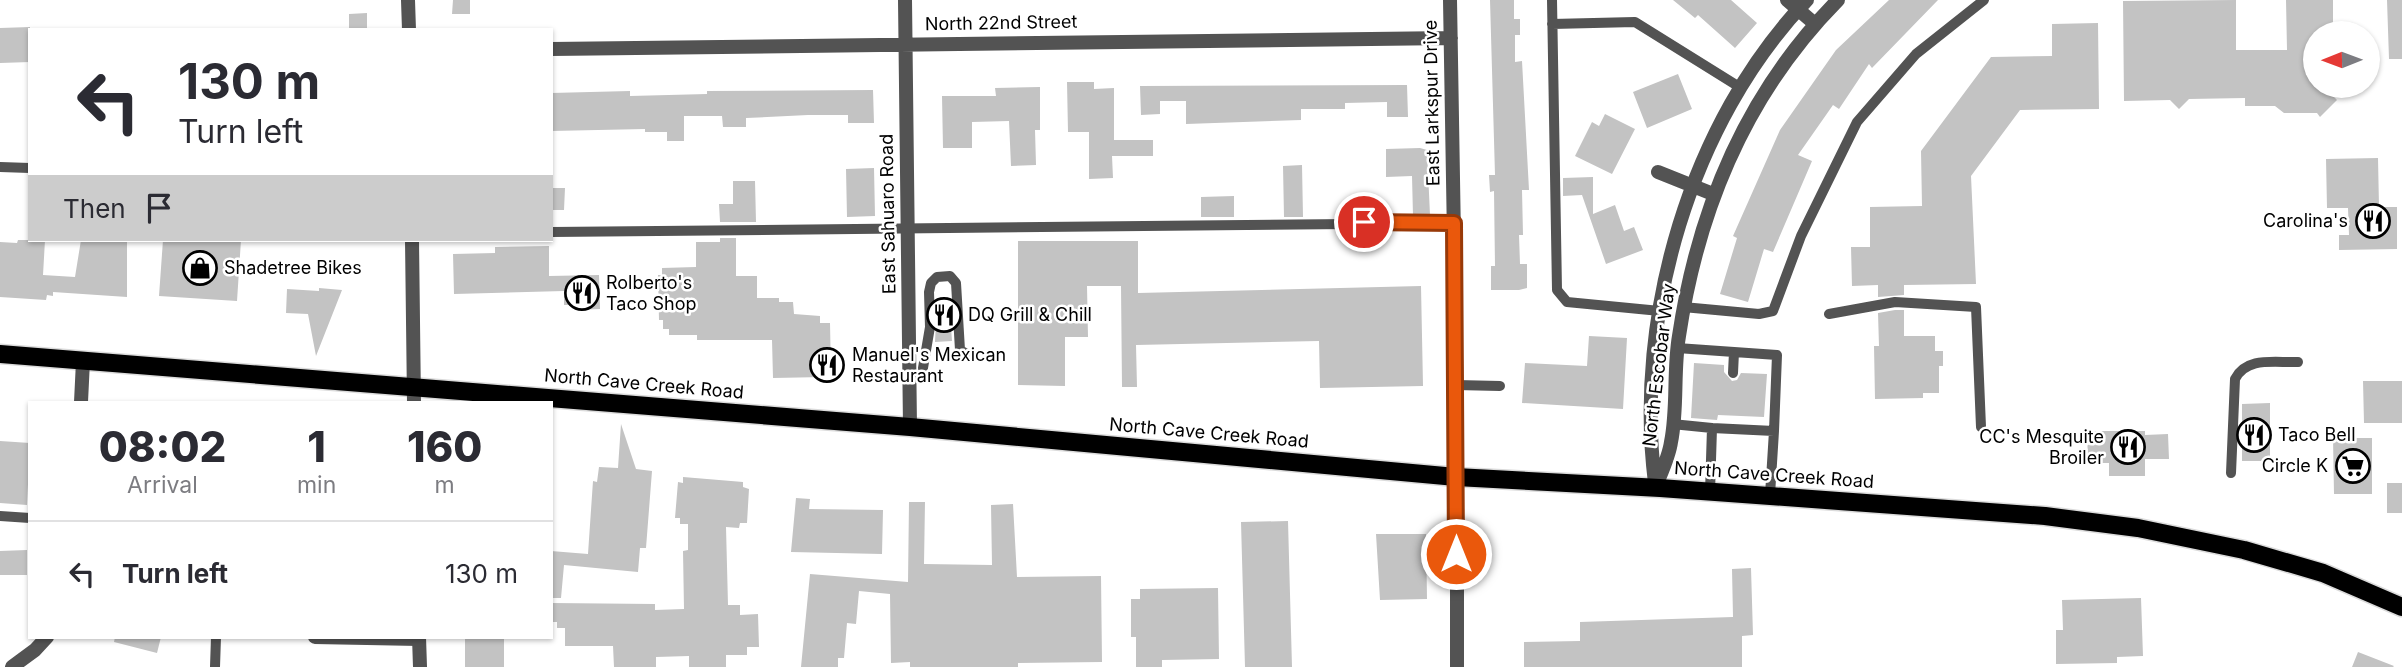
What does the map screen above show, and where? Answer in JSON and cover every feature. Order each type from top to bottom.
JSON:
[{"type":"main road","name":"North Cave Creek Road","points":[[0,355],[83,360],[414,394],[519,401]]},
{"type":"main road","name":"North Cave Creek Road","points":[[553,403],[910,427],[1456,477],[1770,495],[2012,513],[2138,528],[2212,542],[2301,566],[2402,607]]},
{"type":"street","points":[[408,0],[409,28]]},
{"type":"street","name":"East Sahuaro Road","points":[[905,0],[910,427]]},
{"type":"street","name":"East Larkspur Drive","points":[[1450,0],[1457,667]]},
{"type":"street","name":"North Escobar Way","points":[[1656,488],[1671,443],[1677,348],[1684,307],[1713,194],[1755,107],[1815,24],[1838,0]]},
{"type":"street","points":[[1797,3],[1815,24]]},
{"type":"street","name":"North Escobar Way","points":[[1656,488],[1650,441],[1660,312],[1674,240],[1692,186],[1713,139],[1741,88],[1797,3]]},
{"type":"street","name":"North 22nd Street","points":[[553,49],[1451,38]]},
{"type":"street","points":[[1658,172],[1713,194]]},
{"type":"street","points":[[412,242],[414,394]]},
{"type":"street","points":[[81,401],[83,360]]},
{"type":"street","points":[[12,667],[36,650],[45,639]]},
{"type":"street","points":[[419,639],[420,667]]},
{"type":"lane","points":[[1552,0],[1557,290],[1567,302],[1660,312]]},
{"type":"lane","points":[[1684,307],[1759,314],[1773,311],[1801,236],[1857,122],[1916,54],[1984,0]]},
{"type":"lane","points":[[1552,24],[1635,22],[1741,88]]},
{"type":"lane","points":[[0,167],[28,168]]},
{"type":"lane","points":[[553,232],[1454,223]]},
{"type":"lane","points":[[923,368],[930,327],[929,292],[931,283],[937,277],[950,276],[956,283],[960,351],[969,355]]},
{"type":"lane","points":[[1829,314],[1895,302],[1976,307],[1982,427]]},
{"type":"lane","points":[[1677,348],[1777,355],[1770,495]]},
{"type":"lane","points":[[1733,373],[1734,352]]},
{"type":"lane","points":[[2231,473],[2235,379],[2240,368],[2249,363],[2298,362]]},
{"type":"lane","points":[[1456,385],[1500,386]]},
{"type":"lane","points":[[1730,429],[1731,415]]},
{"type":"lane","points":[[1672,424],[1773,431]]},
{"type":"lane","points":[[1710,492],[1712,428]]},
{"type":"lane","points":[[0,516],[28,518]]},
{"type":"lane","points":[[215,667],[216,639]]},
{"type":"building","points":[[453,0],[470,0],[470,14],[452,14]]},
{"type":"building","points":[[1490,0],[1514,0],[1514,19],[1520,19],[1520,35],[1515,35],[1515,62],[1522,61],[1529,190],[1522,190],[1523,235],[1519,235],[1520,264],[1527,264],[1527,288],[1519,290],[1491,290],[1491,266],[1495,266],[1494,191],[1490,192],[1489,175],[1495,175]]},
{"type":"building","points":[[1673,0],[1731,0],[1757,23],[1735,48],[1698,15],[1695,18]]},
{"type":"building","points":[[1889,0],[1938,0],[1872,68],[1869,64],[1839,109],[1833,105],[1798,155],[1812,161],[1773,252],[1764,249],[1748,302],[1720,294],[1737,238],[1733,236],[1780,130],[1836,50]]},
{"type":"building","points":[[2236,0],[2236,50],[2287,50],[2286,0],[2333,0],[2333,21],[2303,21],[2303,98],[2337,100],[2320,117],[2317,113],[2284,113],[2275,106],[2245,106],[2245,98],[2189,99],[2179,109],[2170,100],[2124,101],[2123,1]]},
{"type":"building","points":[[2387,0],[2402,0],[2402,59],[2389,59]]},
{"type":"building","points":[[367,13],[367,28],[349,28],[349,14]]},
{"type":"building","points":[[2098,23],[2099,109],[2020,110],[1971,176],[1976,284],[1904,285],[1904,295],[1878,297],[1878,285],[1852,286],[1851,247],[1870,247],[1870,207],[1922,206],[1921,151],[1991,57],[2052,56],[2052,24]]},
{"type":"building","points":[[30,27],[28,62],[0,63],[0,28]]},
{"type":"building","points":[[1678,74],[1692,109],[1647,128],[1633,92]]},
{"type":"building","points":[[1067,82],[1094,82],[1094,89],[1114,88],[1114,140],[1153,140],[1153,156],[1112,156],[1113,178],[1089,179],[1089,132],[1068,132]]},
{"type":"building","points":[[1407,85],[1408,117],[1387,117],[1387,102],[1345,103],[1345,109],[1301,109],[1301,120],[1186,124],[1186,101],[1160,101],[1160,114],[1141,115],[1140,86]]},
{"type":"building","points":[[1040,87],[1040,130],[1035,130],[1036,165],[1011,166],[1009,121],[972,122],[972,148],[943,148],[942,96],[996,96],[995,88]]},
{"type":"building","points":[[873,90],[874,123],[848,123],[848,115],[808,115],[746,118],[746,127],[723,127],[722,116],[684,116],[684,141],[667,141],[667,132],[645,132],[645,129],[553,131],[553,93],[630,91],[630,96],[707,94],[707,91]]},
{"type":"building","points":[[1605,114],[1635,129],[1612,174],[1575,156],[1592,122],[1599,126]]},
{"type":"building","points":[[1386,149],[1427,150],[1430,215],[1413,216],[1412,176],[1386,177]]},
{"type":"building","points":[[2378,158],[2379,207],[2397,207],[2397,249],[2339,250],[2339,235],[2349,235],[2348,208],[2327,208],[2326,159]]},
{"type":"building","points":[[1302,165],[1303,217],[1284,217],[1283,166]]},
{"type":"building","points":[[874,168],[875,216],[847,217],[846,169]]},
{"type":"building","points":[[1593,177],[1593,214],[1615,205],[1624,231],[1634,227],[1643,250],[1606,264],[1582,195],[1563,196],[1563,178]]},
{"type":"building","points":[[733,181],[755,181],[756,222],[720,222],[719,204],[733,204]]},
{"type":"building","points":[[553,188],[565,188],[564,210],[553,210]]},
{"type":"building","points":[[1234,196],[1234,217],[1201,217],[1201,197]]},
{"type":"building","points":[[720,238],[736,238],[736,276],[757,276],[757,298],[779,298],[779,302],[793,302],[794,314],[820,316],[820,323],[830,323],[831,374],[824,374],[824,377],[773,378],[772,340],[697,340],[697,335],[669,335],[669,329],[663,329],[663,320],[659,320],[658,275],[662,275],[662,268],[696,267],[696,242],[720,242]]},
{"type":"building","points":[[18,240],[45,242],[43,275],[75,277],[81,242],[127,242],[127,297],[53,292],[53,296],[47,295],[46,300],[0,297],[0,242],[17,243]]},
{"type":"building","points":[[1018,241],[1138,241],[1138,293],[1421,286],[1423,386],[1320,388],[1319,341],[1136,345],[1137,387],[1122,387],[1121,286],[1087,286],[1088,337],[1065,337],[1065,386],[1018,385]]},
{"type":"building","name":"Shadetree Bikes","points":[[163,242],[241,242],[237,301],[159,296]]},
{"type":"building","points":[[549,246],[549,276],[599,275],[600,309],[576,310],[576,305],[564,305],[564,291],[454,294],[453,254],[495,253],[495,247]]},
{"type":"building","points":[[319,288],[342,290],[316,356],[308,314],[286,313],[287,289],[319,291]]},
{"type":"building","name":"DQ Grill & Chill","points":[[949,300],[952,341],[935,342],[937,301]]},
{"type":"building","points":[[1904,310],[1904,336],[1935,336],[1935,351],[1943,351],[1943,366],[1939,366],[1939,393],[1923,393],[1923,398],[1875,399],[1874,346],[1879,346],[1878,313]]},
{"type":"building","points":[[1589,336],[1627,338],[1623,409],[1522,403],[1525,363],[1587,366]]},
{"type":"building","points":[[1694,363],[1724,365],[1724,372],[1732,381],[1737,380],[1741,373],[1767,374],[1764,417],[1718,415],[1717,420],[1691,418]]},
{"type":"building","points":[[2363,381],[2402,381],[2402,423],[2364,423]]},
{"type":"building","name":"Taco Bell","points":[[2270,403],[2270,461],[2242,461],[2242,404]]},
{"type":"building","points":[[621,424],[636,469],[652,471],[646,548],[640,548],[638,572],[564,565],[561,598],[553,598],[553,551],[588,554],[593,481],[597,482],[599,467],[618,468]]},
{"type":"building","name":"CC's Mesquite Broiler","points":[[2087,431],[2145,431],[2145,435],[2168,434],[2169,459],[2145,459],[2145,476],[2109,476],[2109,463],[2088,463]]},
{"type":"building","name":"Circle K","points":[[2333,438],[2372,438],[2372,494],[2334,494]]},
{"type":"building","points":[[0,441],[28,443],[27,505],[0,503]]},
{"type":"building","points":[[683,477],[743,482],[743,487],[749,489],[747,523],[740,523],[739,528],[726,527],[728,605],[740,605],[740,615],[758,614],[759,647],[747,647],[747,655],[726,655],[726,667],[689,667],[689,656],[656,657],[656,667],[614,667],[613,646],[565,646],[565,628],[557,628],[557,622],[553,622],[553,603],[655,604],[655,610],[684,609],[683,551],[688,550],[688,524],[680,524],[680,518],[675,518],[678,482],[683,483]]},
{"type":"building","points":[[2387,483],[2402,483],[2402,513],[2387,513]]},
{"type":"building","points":[[796,498],[810,499],[809,509],[883,510],[882,554],[791,552]]},
{"type":"building","points":[[909,502],[925,502],[924,564],[992,565],[991,505],[1013,504],[1017,577],[1101,576],[1102,662],[1018,663],[1018,667],[910,667],[910,662],[891,663],[890,594],[859,591],[856,624],[847,623],[844,658],[838,658],[838,667],[801,667],[810,574],[908,582]]},
{"type":"building","points":[[1288,521],[1292,667],[1245,667],[1241,522]]},
{"type":"building","points":[[1376,534],[1426,534],[1427,599],[1380,600]]},
{"type":"building","points":[[27,550],[27,575],[0,575],[0,551]]},
{"type":"building","points":[[1751,568],[1753,635],[1742,636],[1742,667],[1524,667],[1524,642],[1580,641],[1580,622],[1733,617],[1732,569]]},
{"type":"building","points":[[1218,588],[1219,659],[1162,660],[1162,667],[1136,667],[1136,637],[1131,637],[1131,599],[1140,599],[1140,589]]},
{"type":"building","points":[[2141,598],[2143,656],[2117,657],[2117,663],[2056,664],[2056,630],[2063,630],[2062,600]]},
{"type":"building","points":[[115,639],[160,639],[157,653],[114,642]]},
{"type":"building","points":[[465,639],[504,639],[504,667],[465,667]]},
{"type":"building","points":[[2358,652],[2394,666],[2352,667]]},
{"type":"place","name":"Carolina's","points":[[2373,221]]},
{"type":"place","name":"Shadetree Bikes","points":[[200,268]]},
{"type":"place","name":"Rolberto's Taco Shop","points":[[582,293]]},
{"type":"place","name":"DQ Grill & Chill","points":[[944,315]]},
{"type":"place","name":"Manuel's Mexican Restaurant","points":[[827,365]]},
{"type":"place","name":"Taco Bell","points":[[2254,435]]},
{"type":"place","name":"CC's Mesquite Broiler","points":[[2128,447]]},
{"type":"place","name":"Circle K","points":[[2353,466]]},
{"type":"route","points":[[1364,222],[1454,223],[1456,554]]}]
